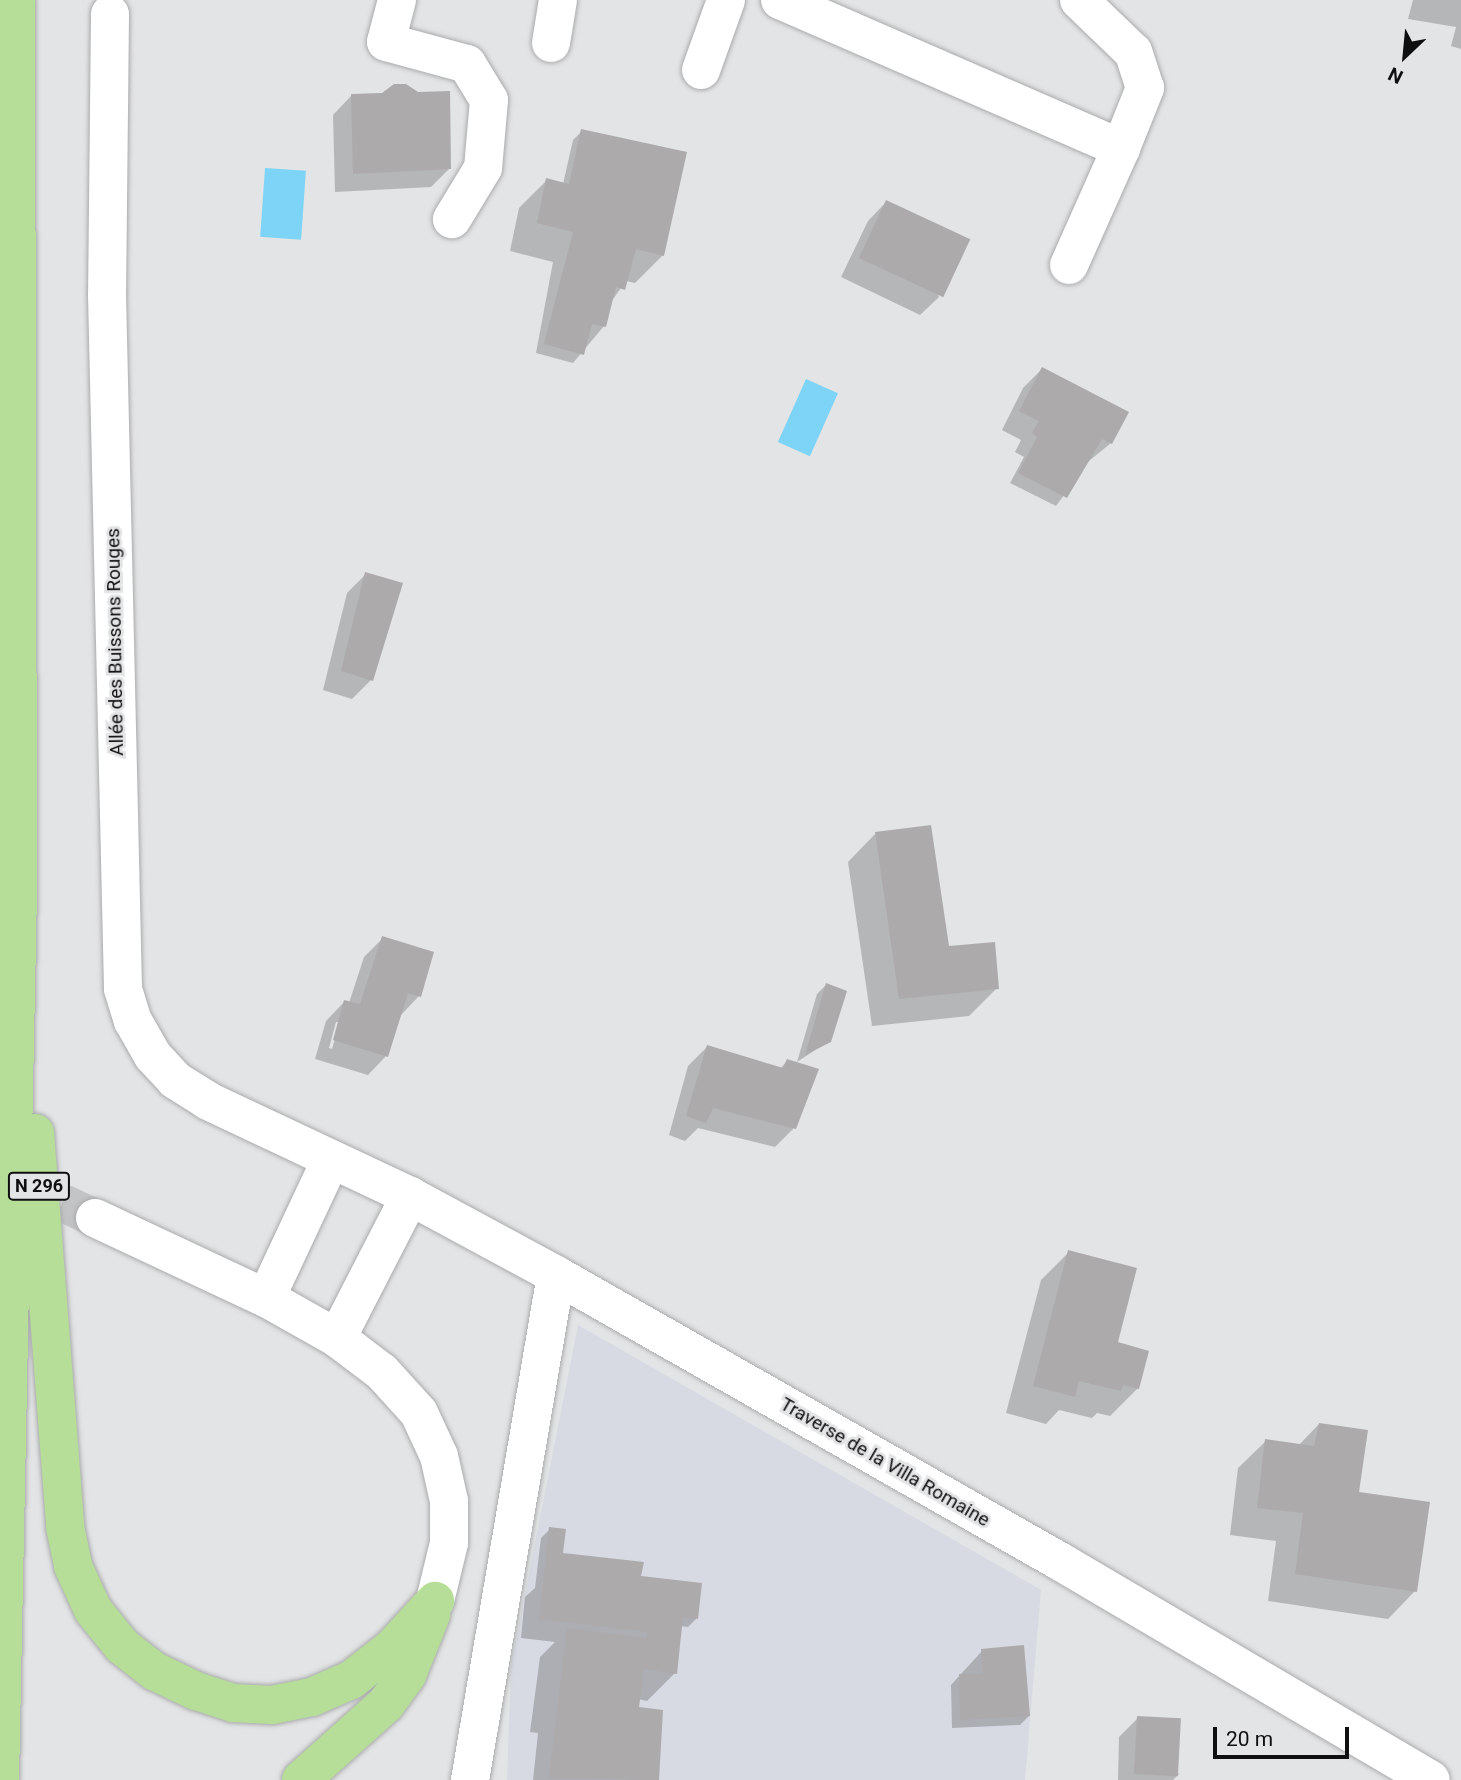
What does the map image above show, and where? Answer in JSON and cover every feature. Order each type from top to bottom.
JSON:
[{"type":"highway","name":"N 296","points":[[0,1780],[18,888],[16,0]]},
{"type":"highway","name":"N 296","points":[[18,888],[60,1483],[73,1566],[93,1610],[122,1646],[155,1671],[233,1703],[272,1705],[312,1697],[351,1680],[392,1648],[436,1601]]},
{"type":"highway","points":[[301,1780],[386,1704],[421,1647],[436,1601]]},
{"type":"street","points":[[551,43],[558,0]]},
{"type":"street","points":[[701,70],[726,0]]},
{"type":"street","points":[[780,0],[1121,148]]},
{"type":"street","points":[[1069,265],[1145,88],[1133,52],[1079,0]]},
{"type":"street","points":[[396,11],[386,42],[467,64],[489,100],[483,168],[452,219]]},
{"type":"street","name":"Allée des Buissons Rouges","points":[[110,14],[107,295],[123,989],[146,1044],[175,1080],[331,1159]]},
{"type":"street","points":[[266,1298],[331,1159]]},
{"type":"street","name":"Traverse de la Villa Romaine","points":[[331,1159],[410,1196],[555,1275],[1061,1562],[1417,1776]]},
{"type":"street","points":[[337,1338],[410,1196]]},
{"type":"street","points":[[95,1218],[266,1298],[337,1338],[382,1372],[419,1413],[439,1456],[449,1502],[449,1543],[436,1601]]},
{"type":"street","points":[[470,1780],[555,1275]]},
{"type":"shaded area","points":[[578,1325],[1041,1590],[1025,1780],[507,1780],[511,1665]]},
{"type":"water","points":[[265,168],[306,171],[301,240],[260,237]]},
{"type":"water","points":[[806,379],[838,393],[810,456],[778,442]]},
{"type":"building","points":[[394,84],[406,84],[418,92],[450,91],[451,169],[353,174],[351,94],[382,93]]},
{"type":"building","points":[[581,129],[687,152],[664,256],[636,249],[625,290],[616,287],[606,327],[592,324],[584,355],[544,344],[573,232],[537,223],[546,178],[569,184]]},
{"type":"building","points":[[886,200],[970,239],[943,297],[859,258]]},
{"type":"building","points":[[1042,367],[1129,412],[1112,444],[1102,439],[1067,498],[1018,473],[1037,437],[1032,433],[1039,421],[1019,411]]},
{"type":"building","points":[[365,572],[403,583],[373,681],[341,671]]},
{"type":"building","points":[[931,825],[949,946],[995,942],[999,989],[899,999],[875,832]]},
{"type":"building","points":[[382,936],[434,952],[421,997],[408,993],[388,1057],[333,1040],[344,1000],[360,1004]]},
{"type":"building","points":[[826,983],[847,991],[831,1042],[805,1055]]},
{"type":"building","points":[[707,1045],[783,1068],[787,1059],[819,1069],[796,1129],[713,1108],[706,1123],[686,1116]]},
{"type":"building","points":[[1068,1250],[1137,1268],[1118,1342],[1149,1351],[1139,1389],[1123,1385],[1121,1391],[1079,1381],[1075,1397],[1033,1386]]},
{"type":"building","points":[[1319,1423],[1368,1430],[1359,1492],[1430,1502],[1417,1592],[1295,1574],[1303,1513],[1257,1508],[1265,1439],[1314,1446]]},
{"type":"building","points":[[549,1527],[566,1529],[563,1553],[644,1562],[641,1576],[702,1583],[698,1619],[683,1617],[677,1674],[644,1669],[639,1707],[663,1710],[659,1780],[549,1778],[567,1628],[647,1638],[647,1632],[539,1619]]},
{"type":"building","points":[[1024,1645],[1030,1716],[960,1720],[959,1674],[983,1674],[981,1649]]},
{"type":"building","points":[[1137,1716],[1181,1718],[1178,1776],[1134,1774]]},
{"type":"tunnel","points":[[11,1178],[95,1218]]}]
